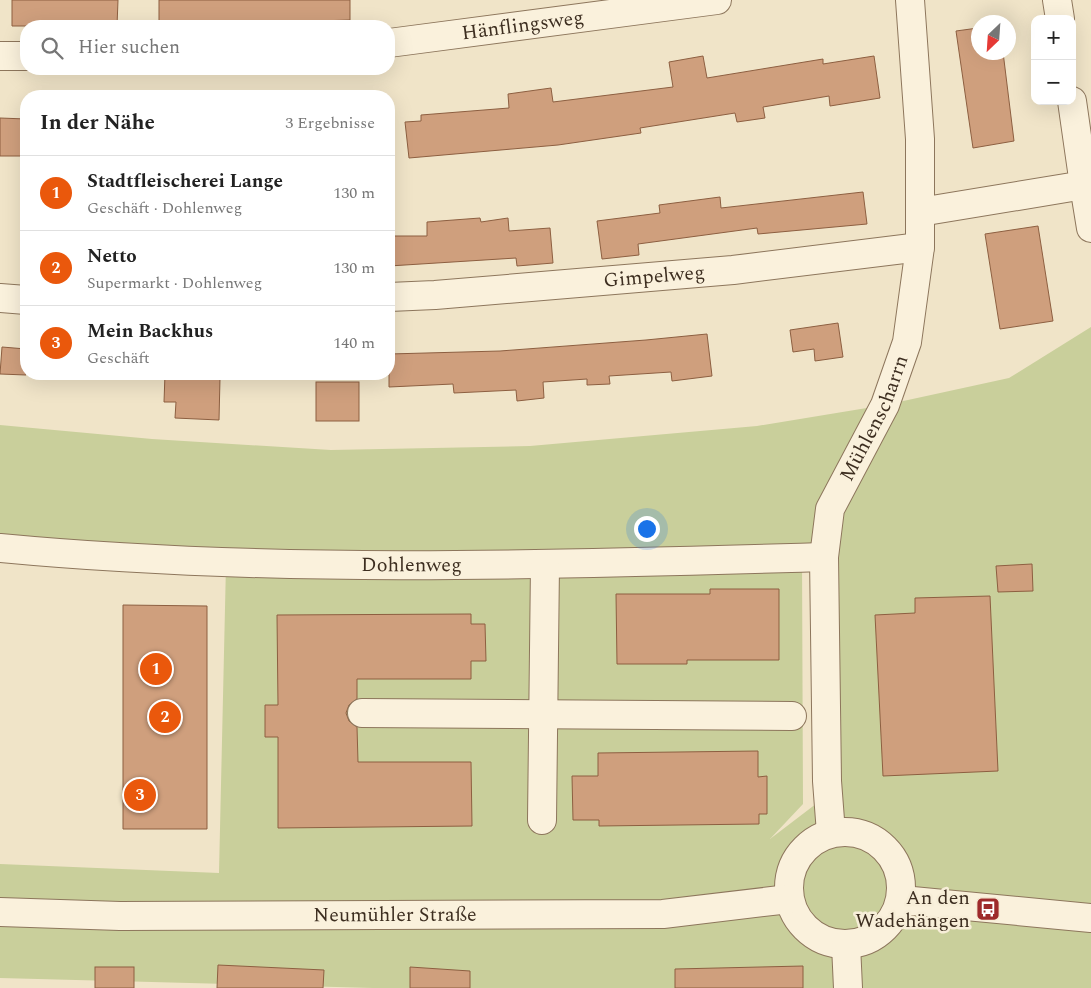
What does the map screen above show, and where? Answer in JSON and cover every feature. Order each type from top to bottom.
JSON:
[{"type":"street","name":"Hänflingsweg","points":[[395,42],[717,0]]},
{"type":"street","name":"Mühlenscharrn","points":[[830,833],[827,781],[824,557],[830,509],[885,405],[907,342],[920,247],[920,139],[910,0]]},
{"type":"street","points":[[1057,0],[1059,15]]},
{"type":"street","points":[[0,56],[20,56]]},
{"type":"street","points":[[1073,105],[1091,228]]},
{"type":"street","points":[[920,212],[1084,185]]},
{"type":"street","name":"Gimpelweg","points":[[395,297],[733,270],[920,247]]},
{"type":"street","points":[[0,298],[20,300]]},
{"type":"street","name":"Dohlenweg","points":[[0,548],[226,564],[390,566],[545,565],[824,557]]},
{"type":"street","points":[[542,820],[545,565]]},
{"type":"street","points":[[362,713],[792,716]]},
{"type":"street","points":[[849,832],[867,836],[882,845],[893,857],[899,871],[902,900],[894,918],[882,932],[867,941],[846,945],[834,944],[818,938],[805,928],[794,914],[789,898],[791,874],[802,851],[815,840],[830,833],[849,832]]},
{"type":"street","name":"Neumühler Straße","points":[[0,912],[120,916],[663,914],[789,898]]},
{"type":"street","points":[[902,900],[1091,918]]},
{"type":"street","points":[[846,945],[848,988]]},
{"type":"green space","points":[[1091,327],[1091,988],[373,988],[0,978],[0,864],[219,873],[226,564],[0,548],[0,425],[152,439],[331,450],[530,446],[757,426],[885,405],[1009,378]],"holes":[[[802,558],[824,558],[829,794],[770,839],[803,804]]]},
{"type":"building","points":[[12,0],[118,0],[117,20],[20,20],[20,26],[12,26]]},
{"type":"building","points":[[159,0],[350,0],[350,20],[159,20]]},
{"type":"building","points":[[971,29],[971,60],[1004,60],[1014,141],[973,148],[956,31]]},
{"type":"building","points":[[703,56],[707,78],[823,59],[823,64],[874,56],[880,98],[830,106],[829,96],[763,107],[765,118],[737,122],[735,113],[640,128],[641,133],[558,145],[409,158],[405,122],[421,121],[421,115],[509,108],[508,94],[551,88],[553,102],[673,87],[669,62]]},
{"type":"building","points":[[0,118],[20,119],[20,156],[0,156]]},
{"type":"building","points":[[863,192],[867,224],[758,234],[757,228],[638,244],[639,255],[602,259],[597,221],[660,213],[659,205],[720,197],[721,208]]},
{"type":"building","points":[[480,218],[481,222],[508,218],[509,231],[550,228],[553,263],[517,266],[516,258],[395,266],[395,236],[427,236],[427,222]]},
{"type":"building","points":[[1038,226],[1053,321],[1000,329],[985,234]]},
{"type":"building","points":[[838,323],[843,357],[815,361],[814,349],[793,352],[790,330]]},
{"type":"building","points":[[707,334],[712,376],[672,381],[671,372],[609,376],[610,384],[587,385],[587,379],[543,382],[544,398],[517,401],[516,390],[454,393],[453,384],[389,387],[389,380],[395,380],[395,354],[500,351]]},
{"type":"building","points":[[2,347],[20,348],[20,375],[0,374]]},
{"type":"building","points":[[165,380],[220,380],[219,420],[175,418],[176,402],[164,402]]},
{"type":"building","points":[[316,382],[359,382],[359,421],[316,421]]},
{"type":"building","points":[[1032,564],[1033,591],[998,592],[996,566]]},
{"type":"building","points":[[710,589],[779,589],[779,660],[687,660],[687,664],[617,664],[616,594],[710,594]]},
{"type":"building","points":[[990,596],[998,771],[883,776],[875,615],[915,613],[915,598]]},
{"type":"building","points":[[123,605],[207,606],[207,829],[123,829]]},
{"type":"building","points":[[471,614],[471,624],[485,624],[486,661],[471,661],[471,679],[357,679],[357,699],[349,705],[346,713],[349,721],[357,727],[358,762],[471,762],[472,826],[278,828],[278,737],[265,737],[265,705],[278,705],[277,615]]},
{"type":"building","points":[[758,751],[758,777],[767,776],[767,814],[759,814],[759,824],[599,826],[599,820],[573,820],[572,776],[598,776],[598,753]]},
{"type":"building","points":[[218,965],[324,970],[323,988],[217,988]]},
{"type":"building","points":[[803,966],[803,988],[675,988],[675,969]]},
{"type":"building","points":[[95,967],[134,967],[134,988],[95,988]]},
{"type":"building","points":[[410,967],[470,971],[470,988],[410,988]]},
{"type":"place","name":"Stadtfleischerei Lange","points":[[156,669]]},
{"type":"place","name":"Netto","points":[[165,717]]},
{"type":"place","name":"Mein Backhus","points":[[140,795]]},
{"type":"place","name":"An den Wadehängen","points":[[988,909]]}]
